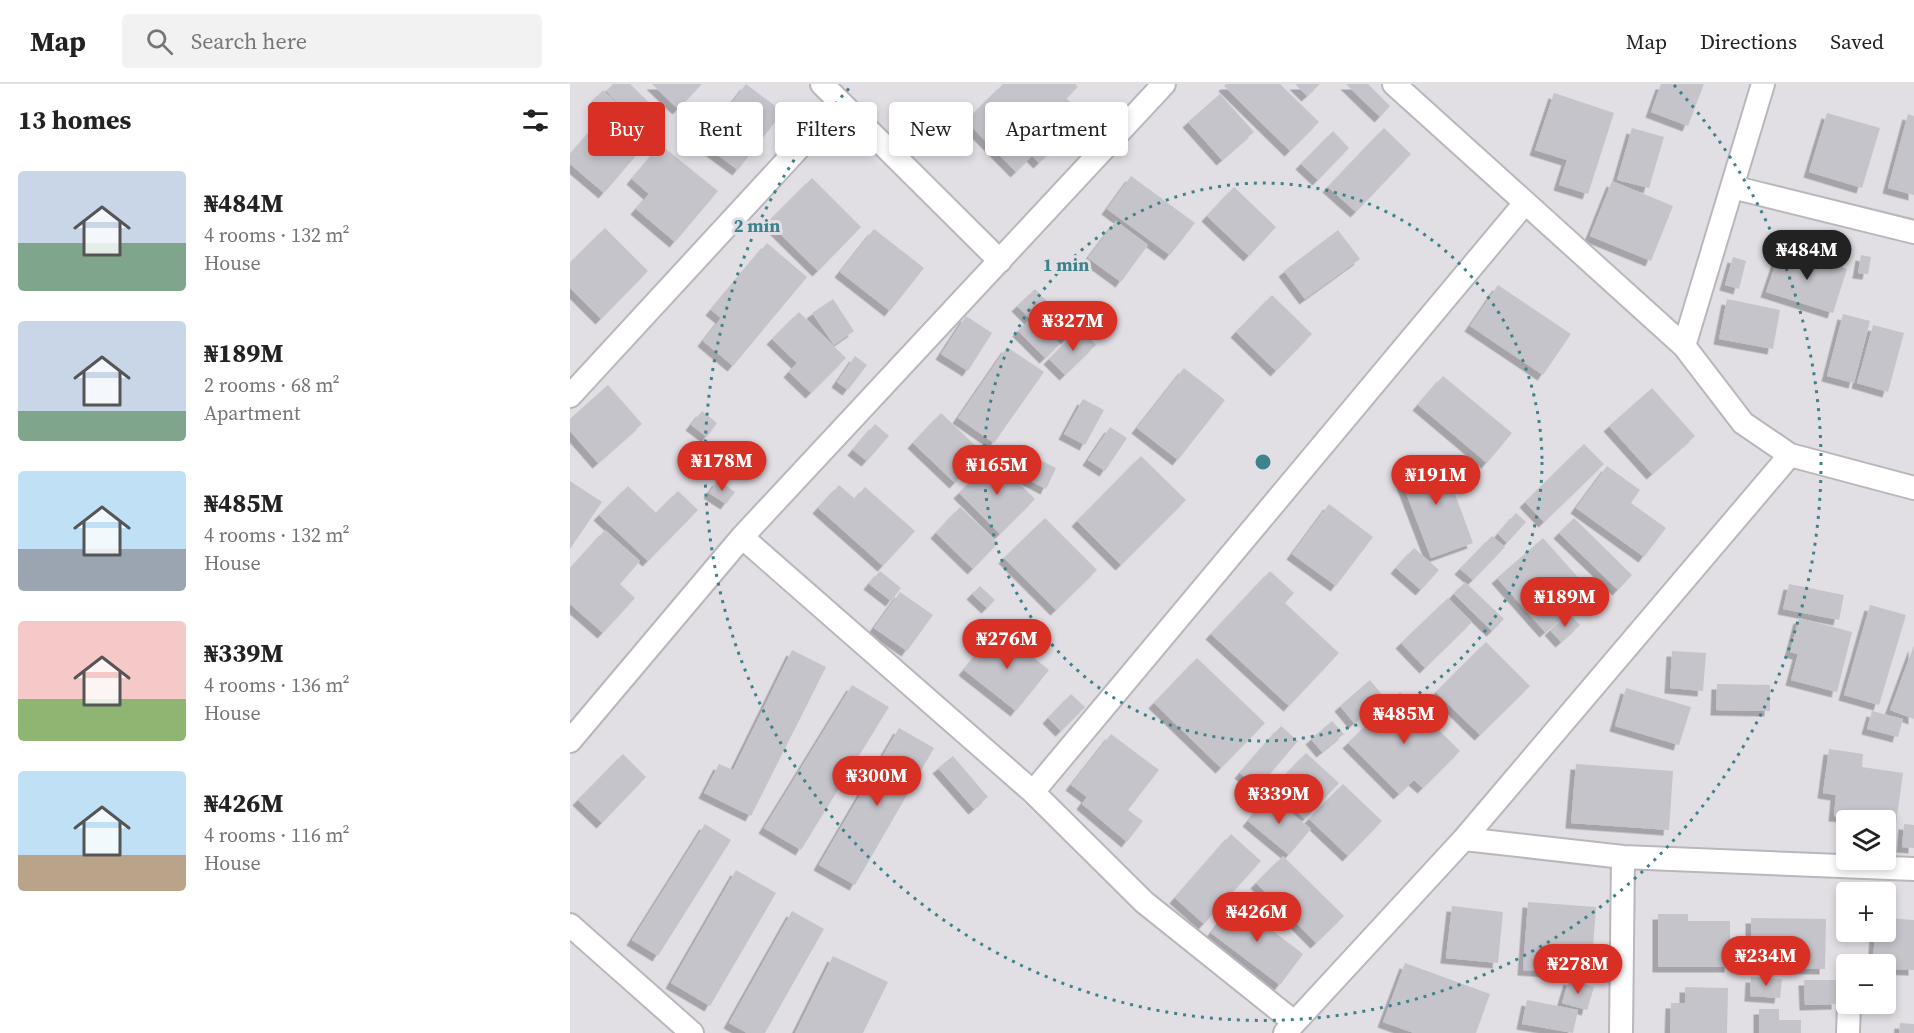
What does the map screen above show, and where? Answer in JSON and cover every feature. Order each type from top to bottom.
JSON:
[{"type":"street","points":[[822,84],[839,102]]},
{"type":"street","points":[[570,741],[742,537],[1164,84]]},
{"type":"street","points":[[1394,84],[1684,346],[1743,423],[1790,455],[1914,488]]},
{"type":"street","points":[[1684,346],[1763,84]]},
{"type":"street","points":[[877,140],[1000,261]]},
{"type":"street","points":[[570,396],[791,156]]},
{"type":"street","points":[[1732,187],[1914,232]]},
{"type":"street","points":[[1033,792],[1525,203]]},
{"type":"street","points":[[742,537],[1033,792],[1144,902],[1289,1028],[1464,839],[1790,455]]},
{"type":"street","points":[[1464,839],[1623,857],[1914,869]]},
{"type":"street","points":[[1621,1033],[1623,857]]},
{"type":"street","points":[[570,927],[692,1033]]},
{"type":"street","points":[[1848,1033],[1849,1014]]},
{"type":"building","points":[[613,84],[630,84],[649,102],[618,102],[606,91]]},
{"type":"building","points":[[652,84],[702,84],[685,102],[677,102],[677,108]]},
{"type":"building","points":[[746,84],[775,106],[775,122],[763,138],[763,102],[732,102]]},
{"type":"building","points":[[1003,84],[1075,84],[1078,87],[1066,98],[1070,102],[985,102]]},
{"type":"building","points":[[1226,84],[1280,84],[1319,122],[1290,151],[1224,86]]},
{"type":"building","points":[[1295,84],[1320,84],[1307,96]]},
{"type":"building","points":[[1346,84],[1368,84],[1390,106],[1380,117]]},
{"type":"building","points":[[1661,84],[1704,84],[1688,126],[1651,112]]},
{"type":"building","points":[[603,90],[616,102],[594,102]]},
{"type":"building","points":[[1554,93],[1614,113],[1588,194],[1559,185],[1567,160],[1535,150]]},
{"type":"building","points":[[1220,94],[1254,132],[1222,160],[1188,122]]},
{"type":"building","points":[[985,102],[985,140],[973,128],[973,114]]},
{"type":"building","points":[[1827,113],[1880,128],[1862,188],[1809,172]]},
{"type":"building","points":[[1908,114],[1914,116],[1914,195],[1888,188]]},
{"type":"building","points":[[1384,128],[1411,154],[1356,212],[1328,187]]},
{"type":"building","points":[[1632,128],[1664,137],[1649,188],[1617,180]]},
{"type":"building","points":[[1333,131],[1349,148],[1318,180],[1301,164]]},
{"type":"building","points":[[588,134],[588,156],[636,156],[604,193],[570,164],[570,155]]},
{"type":"building","points":[[665,148],[718,191],[675,242],[636,209],[649,194],[632,179],[652,156],[665,156]]},
{"type":"building","points":[[719,156],[749,156],[738,170]]},
{"type":"building","points":[[1000,156],[1032,156],[1016,172]]},
{"type":"building","points":[[1032,156],[1046,156],[1039,163]]},
{"type":"building","points":[[1131,176],[1195,223],[1170,255],[1107,209]]},
{"type":"building","points":[[812,178],[861,227],[818,271],[768,222]]},
{"type":"building","points":[[1612,181],[1673,206],[1651,261],[1590,236]]},
{"type":"building","points":[[1234,187],[1276,227],[1249,256],[1207,216]]},
{"type":"building","points":[[1116,221],[1148,245],[1121,282],[1088,258]]},
{"type":"building","points":[[605,228],[648,271],[601,319],[570,288],[570,263]]},
{"type":"building","points":[[874,229],[924,268],[890,311],[840,272]]},
{"type":"building","points":[[1338,230],[1360,259],[1305,299],[1284,271]]},
{"type":"building","points":[[767,243],[807,277],[733,366],[703,341],[721,318],[711,310]]},
{"type":"building","points":[[1781,248],[1847,269],[1833,313],[1766,292]]},
{"type":"building","points":[[1861,255],[1871,257],[1868,274],[1858,273]]},
{"type":"building","points":[[1733,257],[1746,261],[1739,289],[1725,285]]},
{"type":"building","points":[[1498,285],[1571,334],[1543,375],[1470,326]]},
{"type":"building","points":[[1035,289],[1060,315],[1045,329],[1060,344],[1045,358],[1018,331],[1030,319],[1017,306]]},
{"type":"building","points":[[1272,295],[1312,334],[1276,371],[1236,332]]},
{"type":"building","points":[[833,299],[854,331],[834,345],[812,313]]},
{"type":"building","points":[[1727,299],[1780,310],[1773,349],[1719,339]]},
{"type":"building","points":[[799,312],[846,358],[811,393],[789,372],[797,363],[772,339]]},
{"type":"building","points":[[1067,314],[1079,326],[1066,339],[1053,327]]},
{"type":"building","points":[[1843,314],[1870,321],[1854,383],[1827,376]]},
{"type":"building","points":[[966,316],[992,333],[968,371],[941,354]]},
{"type":"building","points":[[1873,325],[1904,333],[1888,392],[1857,383]]},
{"type":"building","points":[[1080,328],[1096,345],[1065,375],[1049,359]]},
{"type":"building","points":[[1007,347],[1044,372],[994,443],[958,418]]},
{"type":"building","points":[[855,356],[867,365],[848,390],[837,382]]},
{"type":"building","points":[[1184,368],[1225,400],[1178,460],[1137,428]]},
{"type":"building","points":[[1443,376],[1512,433],[1487,463],[1418,405]]},
{"type":"building","points":[[608,385],[642,424],[598,463],[570,431],[570,419]]},
{"type":"building","points":[[1652,388],[1695,436],[1652,474],[1609,426]]},
{"type":"building","points":[[1083,399],[1104,410],[1085,445],[1064,434]]},
{"type":"building","points":[[702,411],[717,423],[707,437],[691,425]]},
{"type":"building","points":[[941,413],[983,453],[955,483],[913,443]]},
{"type":"building","points":[[875,424],[889,436],[867,461],[853,450]]},
{"type":"building","points":[[1110,427],[1127,438],[1105,471],[1088,460]]},
{"type":"building","points":[[1584,444],[1604,464],[1544,522],[1525,502]]},
{"type":"building","points":[[1018,449],[1056,468],[1046,489],[1008,469]]},
{"type":"building","points":[[1445,455],[1455,482],[1451,483],[1473,543],[1431,558],[1398,472]]},
{"type":"building","points":[[1141,456],[1186,500],[1121,565],[1077,521]]},
{"type":"building","points":[[994,458],[1035,499],[1000,534],[959,493]]},
{"type":"building","points":[[1607,466],[1640,490],[1631,503],[1666,528],[1644,557],[1576,508]]},
{"type":"building","points":[[718,480],[735,492],[726,504],[709,493]]},
{"type":"building","points":[[570,481],[602,502],[570,549]]},
{"type":"building","points":[[839,485],[855,499],[865,487],[915,531],[883,566],[818,508]]},
{"type":"building","points":[[628,486],[656,513],[678,491],[698,510],[648,561],[599,515]]},
{"type":"building","points":[[1329,504],[1373,537],[1336,586],[1292,554]]},
{"type":"building","points":[[960,507],[998,543],[973,569],[936,533]]},
{"type":"building","points":[[1516,513],[1526,522],[1507,543],[1498,534]]},
{"type":"building","points":[[1045,518],[1097,570],[1056,610],[1004,558]]},
{"type":"building","points":[[1574,518],[1632,575],[1618,590],[1559,533]]},
{"type":"building","points":[[605,530],[640,561],[620,584],[635,598],[603,633],[570,604],[570,569]]},
{"type":"building","points":[[1492,536],[1505,547],[1473,580],[1460,569]]},
{"type":"building","points":[[1543,538],[1591,592],[1545,632],[1497,578]]},
{"type":"building","points":[[1414,548],[1439,570],[1421,590],[1396,568]]},
{"type":"building","points":[[880,571],[901,588],[891,601],[869,584]]},
{"type":"building","points":[[1270,571],[1294,593],[1285,603],[1339,653],[1289,706],[1211,634]]},
{"type":"building","points":[[1465,582],[1504,619],[1492,631],[1454,594]]},
{"type":"building","points":[[1789,584],[1844,595],[1839,620],[1783,609]]},
{"type":"building","points":[[980,586],[995,600],[987,608],[972,594]]},
{"type":"building","points":[[900,592],[933,615],[907,651],[874,628]]},
{"type":"building","points":[[1448,598],[1472,622],[1425,668],[1401,643]]},
{"type":"building","points":[[1870,605],[1906,615],[1879,705],[1844,695]]},
{"type":"building","points":[[1569,613],[1580,625],[1561,642],[1550,630]]},
{"type":"building","points":[[1799,618],[1852,632],[1837,692],[1791,680],[1798,654],[1790,652]]},
{"type":"building","points":[[998,629],[1049,670],[1016,711],[964,670]]},
{"type":"building","points":[[1486,642],[1530,686],[1480,735],[1436,692]]},
{"type":"building","points":[[1914,645],[1914,719],[1890,710]]},
{"type":"building","points":[[792,650],[826,667],[751,816],[704,793],[719,764],[733,770]]},
{"type":"building","points":[[1672,651],[1706,653],[1703,691],[1670,688]]},
{"type":"building","points":[[1197,658],[1265,723],[1221,768],[1154,703]]},
{"type":"building","points":[[1370,680],[1384,697],[1354,723],[1340,706]]},
{"type":"building","points":[[1717,684],[1770,685],[1770,711],[1716,710]]},
{"type":"building","points":[[852,685],[889,707],[801,850],[764,828]]},
{"type":"building","points":[[1626,688],[1691,707],[1679,745],[1615,726]]},
{"type":"building","points":[[1400,692],[1460,751],[1423,788],[1414,780],[1399,794],[1348,743]]},
{"type":"building","points":[[1071,694],[1085,707],[1061,731],[1048,718]]},
{"type":"building","points":[[1872,711],[1903,719],[1898,737],[1867,729]]},
{"type":"building","points":[[1332,721],[1344,734],[1322,752],[1311,739]]},
{"type":"building","points":[[1281,726],[1298,741],[1258,788],[1240,773]]},
{"type":"building","points":[[899,728],[934,748],[855,885],[819,865]]},
{"type":"building","points":[[1111,734],[1159,770],[1128,810],[1143,821],[1127,842],[1082,804],[1087,797],[1071,785]]},
{"type":"building","points":[[1829,749],[1863,754],[1862,767],[1903,773],[1896,824],[1896,810],[1836,810],[1836,816],[1834,816],[1836,795],[1823,793]]},
{"type":"building","points":[[1306,753],[1339,783],[1305,819],[1272,789]]},
{"type":"building","points":[[623,754],[646,777],[602,823],[578,800]]},
{"type":"building","points":[[953,756],[988,797],[974,809],[938,768]]},
{"type":"building","points":[[1576,764],[1673,771],[1669,830],[1571,823]]},
{"type":"building","points":[[1343,784],[1382,821],[1348,856],[1309,819]]},
{"type":"building","points":[[1270,795],[1311,829],[1289,855],[1248,821]]},
{"type":"building","points":[[705,824],[731,840],[658,956],[632,940]]},
{"type":"building","points":[[1904,824],[1914,825],[1914,848],[1902,847]]},
{"type":"building","points":[[1231,834],[1261,861],[1204,924],[1175,898]]},
{"type":"building","points":[[1283,856],[1344,916],[1316,943],[1256,883]]},
{"type":"building","points":[[736,870],[776,893],[710,1006],[671,983]]},
{"type":"building","points":[[1235,902],[1303,954],[1280,985],[1211,933]]},
{"type":"building","points":[[1528,902],[1596,907],[1591,975],[1523,970]]},
{"type":"building","points":[[1452,906],[1503,912],[1498,963],[1446,958]]},
{"type":"building","points":[[792,911],[824,929],[765,1033],[747,1033],[729,1023]]},
{"type":"building","points":[[1658,914],[1688,914],[1688,921],[1730,921],[1730,967],[1658,967]]},
{"type":"building","points":[[1751,918],[1826,919],[1825,969],[1751,968]]},
{"type":"building","points":[[1896,919],[1914,920],[1914,970],[1896,969],[1896,954],[1874,954],[1874,942],[1896,942]]},
{"type":"building","points":[[833,956],[888,982],[863,1033],[795,1033]]},
{"type":"building","points":[[1405,963],[1490,994],[1476,1033],[1414,1033],[1383,1022]]},
{"type":"building","points":[[1751,977],[1782,979],[1780,998],[1750,996]]},
{"type":"building","points":[[1569,979],[1594,987],[1587,1010],[1562,1003]]},
{"type":"building","points":[[1804,980],[1836,980],[1836,1004],[1805,1005]]},
{"type":"building","points":[[1685,987],[1728,988],[1727,1033],[1670,1033],[1671,1003],[1685,1003]]},
{"type":"building","points":[[1527,1000],[1578,1010],[1573,1033],[1522,1024]]},
{"type":"building","points":[[1759,1009],[1779,1009],[1779,1020],[1801,1020],[1801,1033],[1759,1033]]},
{"type":"building","points":[[1900,1023],[1914,1024],[1914,1033],[1899,1033]]}]
